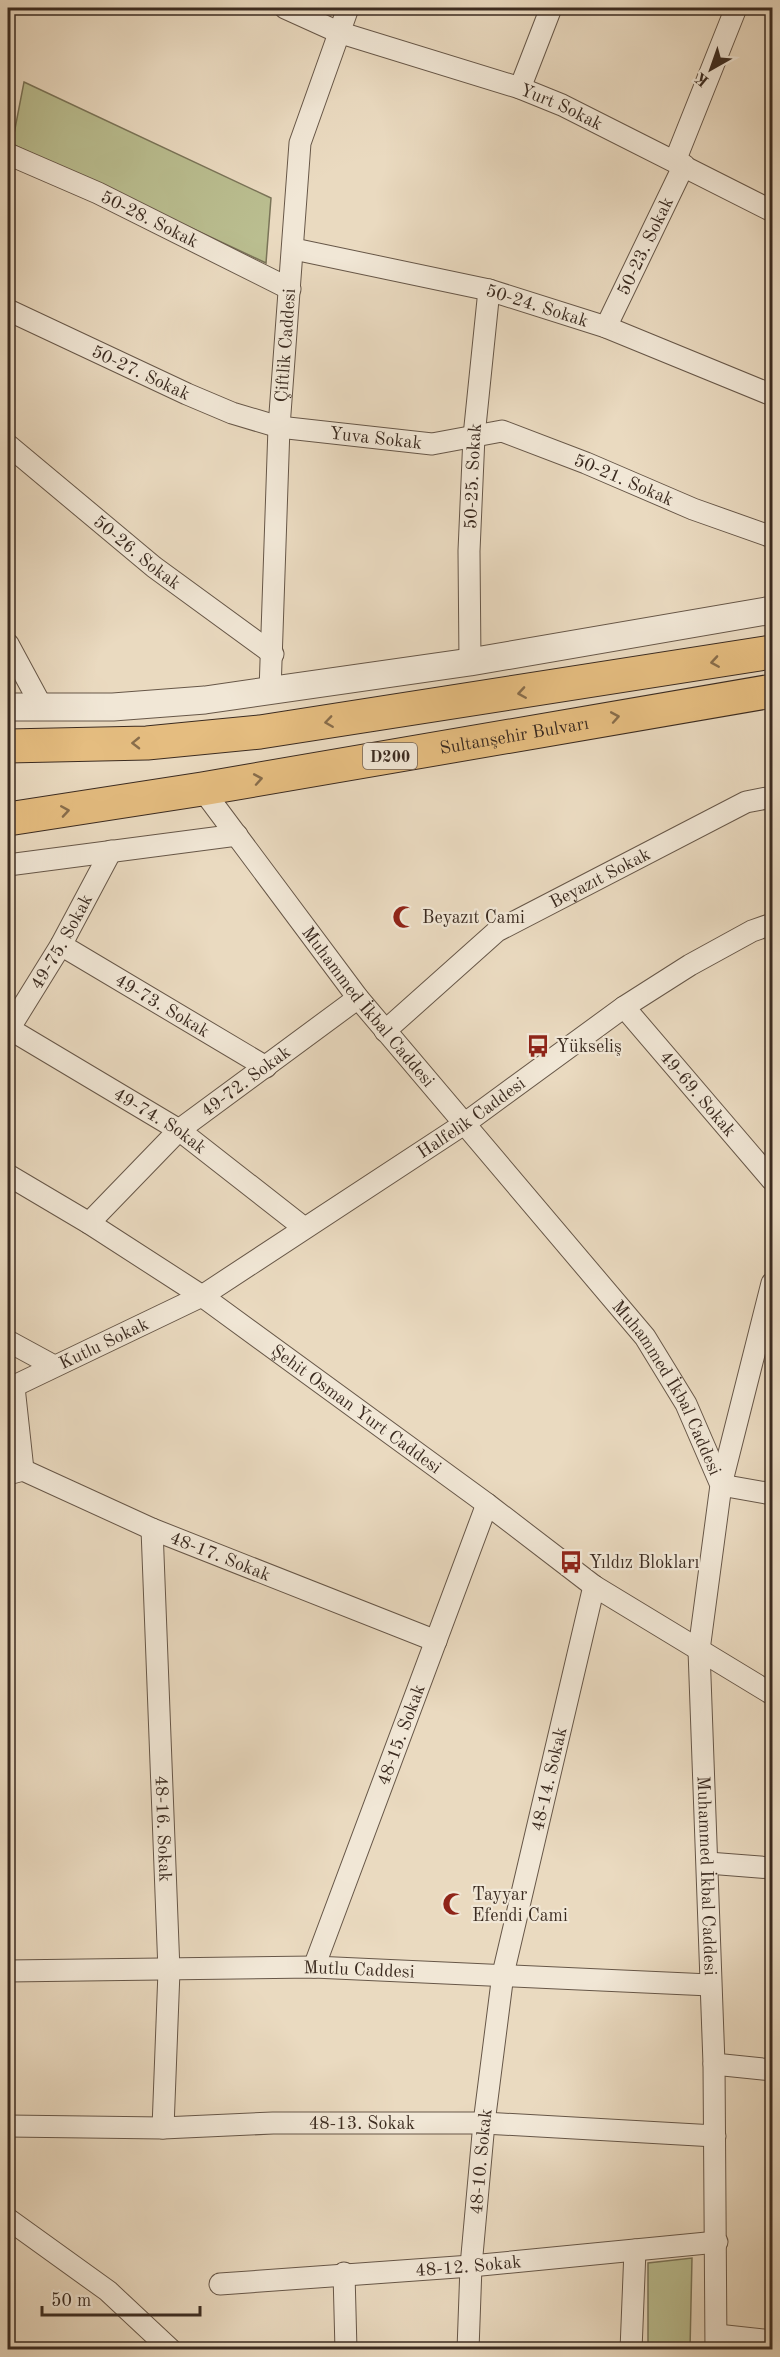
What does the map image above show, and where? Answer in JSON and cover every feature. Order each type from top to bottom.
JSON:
[{"type":"highway","name":"D200","points":[[8,746],[147,743],[260,732],[772,652]]},
{"type":"highway","name":"Sultanşehir Bulvarı","points":[[8,819],[202,789],[772,691]]},
{"type":"street","name":"Yurt Sokak","points":[[285,8],[338,32],[520,88],[603,123],[772,211]]},
{"type":"street","name":"Çiftlik Caddesi","points":[[270,691],[279,427],[294,249],[300,143],[348,8]]},
{"type":"street","points":[[520,88],[552,8]]},
{"type":"street","name":"50-23. Sokak","points":[[606,327],[680,163],[736,8]]},
{"type":"street","name":"50-28. Sokak","points":[[8,154],[98,193],[290,289]]},
{"type":"street","name":"50-24. Sokak","points":[[294,249],[489,290],[606,327],[772,395]]},
{"type":"street","name":"50-25. Sokak","points":[[470,662],[469,551],[474,436],[489,290]]},
{"type":"street","name":"50-27. Sokak","points":[[8,309],[187,394],[232,413],[279,427]]},
{"type":"street","name":"Yuva Sokak","points":[[279,427],[432,444],[474,436]]},
{"type":"street","name":"50-21. Sokak","points":[[474,436],[502,431],[693,509],[772,537]]},
{"type":"street","name":"50-26. Sokak","points":[[8,445],[154,567],[273,654]]},
{"type":"street","points":[[8,707],[159,704],[270,691],[470,662],[772,610]]},
{"type":"street","points":[[8,644],[42,707]]},
{"type":"street","name":"Muhammed İkbal Caddesi","points":[[202,789],[358,998],[645,1337],[686,1404],[721,1485],[699,1650],[714,2064],[716,2342]]},
{"type":"street","name":"Beyazıt Sokak","points":[[386,1030],[496,931],[746,802],[772,797]]},
{"type":"street","points":[[8,865],[237,835]]},
{"type":"street","name":"49-75. Sokak","points":[[8,1029],[61,945],[111,851]]},
{"type":"street","name":"Halfelik Caddesi","points":[[201,1296],[303,1227],[464,1124],[624,1007],[690,965],[772,924]]},
{"type":"street","name":"49-73. Sokak","points":[[61,945],[266,1067]]},
{"type":"street","name":"49-72. Sokak","points":[[89,1223],[180,1130],[358,998]]},
{"type":"street","name":"49-69. Sokak","points":[[624,1007],[772,1180]]},
{"type":"street","name":"49-74. Sokak","points":[[8,1029],[180,1130],[303,1227]]},
{"type":"street","name":"Şehit Osman Yurt Caddesi","points":[[8,1175],[89,1223],[201,1296],[488,1504],[594,1586],[772,1694]]},
{"type":"street","points":[[772,1283],[721,1485],[772,1494]]},
{"type":"street","name":"Kutlu Sokak","points":[[11,1388],[201,1296]]},
{"type":"street","points":[[8,1341],[54,1366]]},
{"type":"street","points":[[11,1388],[15,1472]]},
{"type":"street","name":"48-17. Sokak","points":[[15,1472],[152,1529],[436,1641]]},
{"type":"street","name":"48-15. Sokak","points":[[314,1967],[488,1504]]},
{"type":"street","name":"48-16. Sokak","points":[[152,1529],[169,1971],[163,2128]]},
{"type":"street","name":"48-14. Sokak","points":[[503,1974],[594,1586]]},
{"type":"street","points":[[708,1863],[772,1868]]},
{"type":"street","name":"Mutlu Caddesi","points":[[8,1971],[169,1971],[314,1967],[710,1985]]},
{"type":"street","name":"48-10. Sokak","points":[[468,2349],[471,2266],[484,2123],[503,1974]]},
{"type":"street","points":[[714,2064],[772,2070]]},
{"type":"street","name":"48-13. Sokak","points":[[8,2126],[163,2128],[273,2123],[484,2123],[715,2136]]},
{"type":"street","points":[[8,2219],[108,2291],[171,2349]]},
{"type":"street","name":"48-12. Sokak","points":[[219,2284],[344,2273],[471,2266],[717,2242]]},
{"type":"street","points":[[631,2349],[635,2250]]},
{"type":"street","points":[[344,2273],[346,2349]]},
{"type":"street","points":[[716,2342],[772,2342]]},
{"type":"green space","points":[[24,82],[271,198],[266,263],[12,144]]},
{"type":"green space","points":[[692,2258],[690,2349],[648,2349],[648,2263]]},
{"type":"place","name":"Beyazıt Cami","points":[[404,917]]},
{"type":"place","name":"Yükseliş","points":[[538,1046]]},
{"type":"place","name":"Yıldız Blokları","points":[[571,1562]]},
{"type":"place","name":"Tayyar Efendi Cami","points":[[454,1904]]}]
